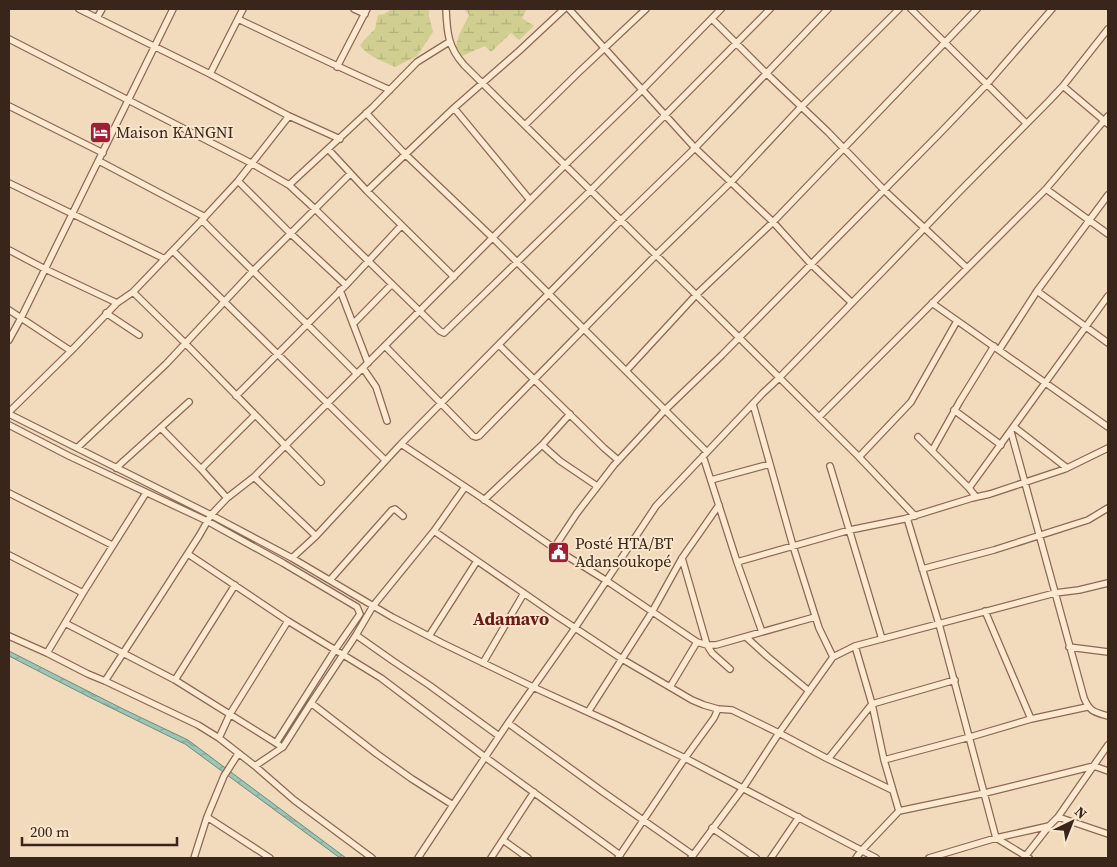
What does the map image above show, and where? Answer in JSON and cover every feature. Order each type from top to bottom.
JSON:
[{"type":"street","points":[[79,9],[210,74],[289,116],[340,139]]},
{"type":"street","points":[[98,18],[102,9]]},
{"type":"street","points":[[9,340],[46,269],[173,9]]},
{"type":"street","points":[[210,74],[243,9]]},
{"type":"street","points":[[337,67],[366,11],[354,9]]},
{"type":"street","points":[[446,9],[449,42],[459,59],[859,457],[915,516]]},
{"type":"street","points":[[368,191],[482,82],[564,9]]},
{"type":"street","points":[[569,9],[695,148],[773,222],[811,264],[852,303]]},
{"type":"street","points":[[525,125],[646,9]]},
{"type":"street","points":[[105,680],[188,554],[209,518],[228,498],[254,477],[721,9]]},
{"type":"street","points":[[9,39],[289,185],[368,260],[419,312],[440,332],[444,333],[591,190],[770,9]]},
{"type":"street","points":[[292,558],[316,536],[385,460],[621,220],[695,148],[828,9]]},
{"type":"street","points":[[385,346],[441,404],[474,436],[478,437],[899,9]]},
{"type":"street","points":[[911,9],[1026,123]]},
{"type":"street","points":[[626,371],[696,295],[773,222],[977,9]]},
{"type":"street","points":[[554,548],[577,512],[618,460],[987,84],[1052,9]]},
{"type":"street","points":[[238,19],[337,67],[390,90]]},
{"type":"street","points":[[712,19],[828,132],[884,190],[967,268]]},
{"type":"street","points":[[418,858],[656,506],[752,404],[1063,86],[1108,29]]},
{"type":"street","points":[[289,185],[340,139],[417,62],[449,42]]},
{"type":"street","points":[[819,417],[1046,189],[1107,120],[1063,86]]},
{"type":"street","points":[[9,106],[103,152]]},
{"type":"street","points":[[454,108],[530,200]]},
{"type":"street","points":[[366,113],[405,154],[493,238],[665,410],[705,454],[718,505],[762,632]]},
{"type":"street","points":[[289,116],[238,181],[204,219],[133,292],[106,313],[9,413],[209,518],[292,558],[373,606],[430,636],[533,687],[685,758],[876,858]]},
{"type":"street","points":[[328,150],[454,277]]},
{"type":"street","points":[[98,161],[204,219],[253,272],[357,374]]},
{"type":"street","points":[[77,448],[166,364],[290,233],[350,174]]},
{"type":"street","points":[[238,181],[346,285]]},
{"type":"street","points":[[9,182],[165,259]]},
{"type":"street","points":[[1046,189],[1108,234]]},
{"type":"street","points":[[932,451],[954,410],[1037,291],[1108,195]]},
{"type":"street","points":[[236,396],[402,226]]},
{"type":"street","points":[[9,250],[117,303]]},
{"type":"street","points":[[173,250],[385,460]]},
{"type":"street","points":[[353,324],[392,284]]},
{"type":"street","points":[[340,290],[368,363]]},
{"type":"street","points":[[1037,291],[1108,343]]},
{"type":"street","points":[[133,292],[321,482]]},
{"type":"street","points":[[969,488],[1108,296]]},
{"type":"street","points":[[932,303],[1108,427]]},
{"type":"street","points":[[9,310],[71,351]]},
{"type":"street","points":[[106,313],[139,335]]},
{"type":"street","points":[[859,457],[910,402],[957,321]]},
{"type":"street","points":[[499,345],[618,460]]},
{"type":"street","points":[[363,368],[376,386],[387,421]]},
{"type":"street","points":[[116,468],[189,402]]},
{"type":"street","points":[[752,404],[815,617],[833,657]]},
{"type":"street","points":[[954,410],[1001,445]]},
{"type":"street","points":[[484,500],[542,445],[570,414]]},
{"type":"street","points":[[202,469],[255,415]]},
{"type":"street","points":[[9,425],[146,493],[209,518],[357,606],[360,614],[276,743]]},
{"type":"street","points":[[161,428],[228,498]]},
{"type":"street","points":[[1012,429],[1067,468]]},
{"type":"street","points":[[1012,429],[1024,482],[1084,698],[1088,707],[1096,713],[1108,716]]},
{"type":"street","points":[[918,437],[969,488],[976,498]]},
{"type":"street","points":[[401,444],[697,642],[716,645],[815,617]]},
{"type":"street","points":[[542,445],[560,461],[597,486]]},
{"type":"street","points":[[737,562],[850,530],[915,516],[990,494],[1067,468],[1108,448]]},
{"type":"street","points":[[711,480],[770,464]]},
{"type":"street","points":[[830,466],[882,638]]},
{"type":"street","points":[[254,477],[316,536]]},
{"type":"street","points":[[254,766],[283,747],[373,606],[434,531],[465,486]]},
{"type":"street","points":[[9,493],[112,545]]},
{"type":"street","points":[[47,653],[112,545],[146,493]]},
{"type":"street","points":[[588,712],[652,612],[682,558],[718,505]]},
{"type":"street","points":[[922,569],[994,550],[1088,520],[1108,508]]},
{"type":"street","points":[[330,580],[392,510],[395,509],[403,516]]},
{"type":"street","points":[[906,518],[939,624],[996,838],[1026,858],[1049,826],[1058,817],[1108,746]]},
{"type":"street","points":[[434,531],[575,628],[622,659],[670,687],[704,705],[732,710],[892,790]]},
{"type":"street","points":[[188,554],[288,621],[381,678],[619,856],[714,718],[718,709]]},
{"type":"street","points":[[9,555],[83,593]]},
{"type":"street","points":[[682,558],[707,645],[712,653],[730,669]]},
{"type":"street","points":[[430,636],[477,561]]},
{"type":"street","points":[[508,723],[692,857],[743,788],[833,657],[855,646],[882,638],[1055,593],[1079,590],[1108,583]]},
{"type":"street","points":[[175,680],[235,585]]},
{"type":"street","points":[[482,662],[524,593]]},
{"type":"street","points":[[986,611],[1031,719]]},
{"type":"street","points":[[219,738],[230,714],[288,621]]},
{"type":"street","points":[[65,623],[175,680],[283,747]]},
{"type":"street","points":[[356,635],[429,684],[499,736]]},
{"type":"street","points":[[9,636],[198,725],[219,738],[367,857]]},
{"type":"street","points":[[746,636],[808,691]]},
{"type":"street","points":[[670,687],[697,642]]},
{"type":"street","points":[[855,646],[899,811]]},
{"type":"street","points":[[1070,647],[1108,652]]},
{"type":"street","points":[[828,759],[872,704],[954,680]]},
{"type":"street","points":[[311,702],[377,754],[453,804]]},
{"type":"street","points":[[884,760],[1031,719],[1088,707]]},
{"type":"street","points":[[194,858],[207,817],[224,776],[238,754]]},
{"type":"street","points":[[856,858],[899,811],[985,793],[1094,766],[1108,771]]},
{"type":"street","points":[[491,858],[534,792]]},
{"type":"street","points":[[207,817],[263,856],[270,858]]},
{"type":"street","points":[[771,858],[799,817]]},
{"type":"street","points":[[1058,817],[1108,834]]},
{"type":"street","points":[[929,858],[996,838],[1049,826]]},
{"type":"street","points":[[712,828],[756,858]]},
{"type":"street","points":[[504,840],[528,858]]},
{"type":"green space","points":[[392,9],[429,9],[433,32],[417,56],[395,67],[371,55],[360,45],[375,29],[378,15]]},
{"type":"green space","points":[[464,9],[527,9],[522,18],[534,26],[519,40],[511,33],[491,52],[485,46],[462,56],[456,46],[469,15]]},
{"type":"water","points":[[9,651],[188,740],[346,858],[340,858],[185,744],[9,656]]},
{"type":"place","name":"Maison KANGNI","points":[[100,132]]},
{"type":"place","name":"Posté HTA/BT Adansoukopé","points":[[559,552]]},
{"type":"district","name":"Adamavo","points":[[511,618]]}]
